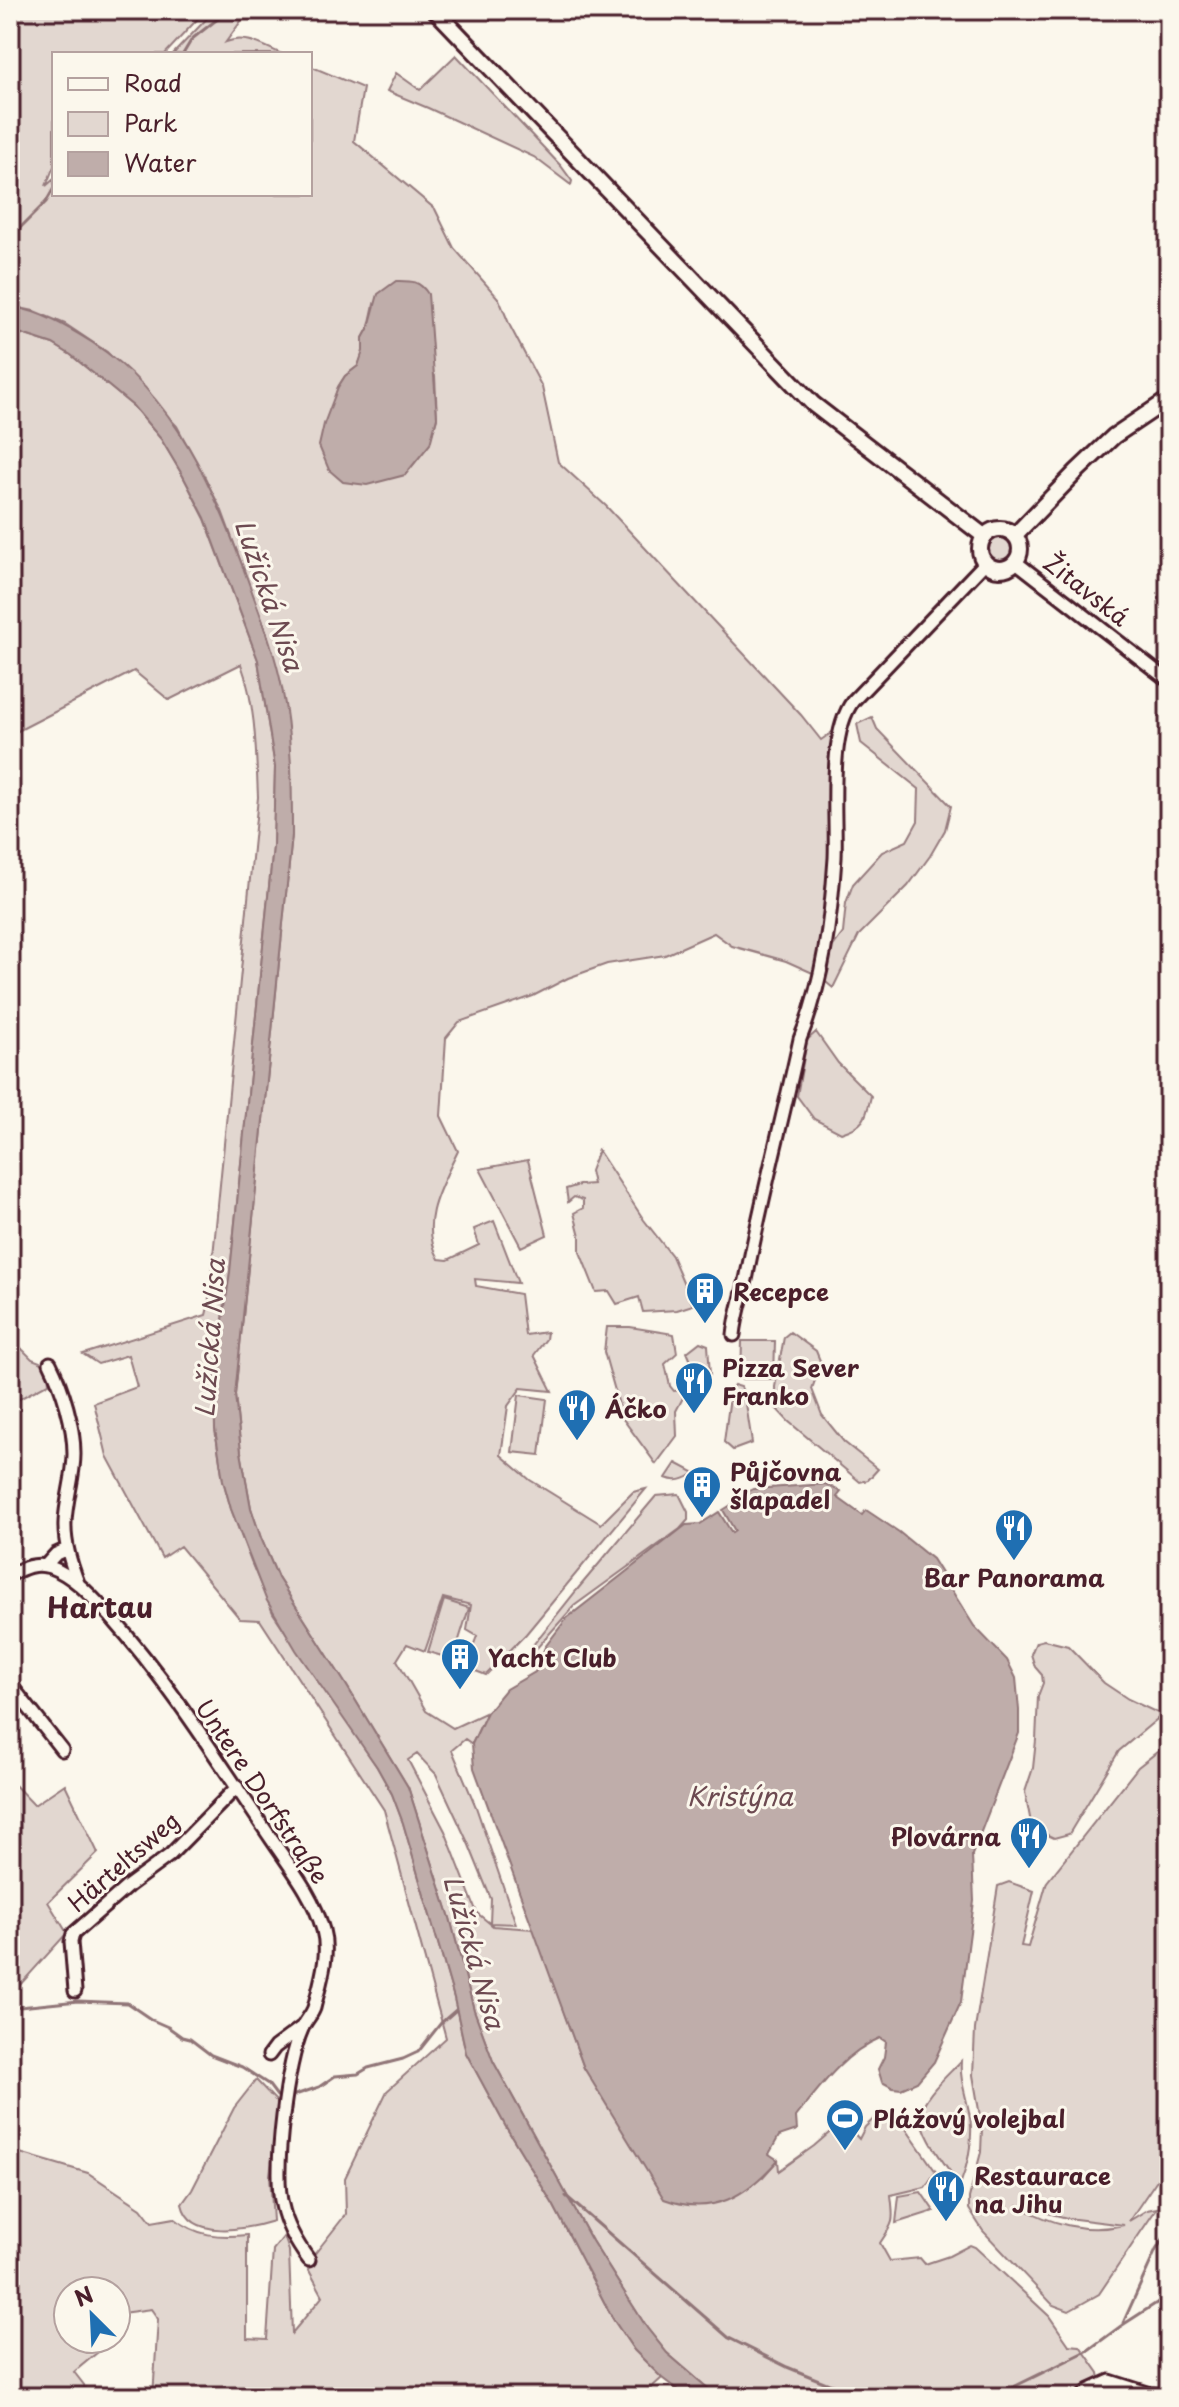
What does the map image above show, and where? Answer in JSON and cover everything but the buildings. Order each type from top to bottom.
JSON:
[{"type":"main road","points":[[440,16],[813,404],[984,536]]},
{"type":"main road","points":[[1015,535],[1114,436],[1169,399]]},
{"type":"main road","points":[[999,529],[1015,535],[1021,548],[1016,562],[1001,569],[985,563],[980,550],[984,536],[999,529]]},
{"type":"street","name":"Žitavská","points":[[1016,562],[1169,681]]},
{"type":"street","points":[[734,1335],[800,1039],[810,1015],[824,954],[835,858],[838,746],[843,719],[853,701],[985,563]]},
{"type":"street","points":[[50,1363],[68,1413],[74,1454],[64,1526],[67,1549],[78,1584]]},
{"type":"street","points":[[10,1575],[30,1566],[45,1566],[56,1554],[67,1549]]},
{"type":"street","name":"Untere Dorfstraße","points":[[45,1566],[78,1584],[133,1641],[299,1880],[323,1929],[324,1963],[311,2016],[302,2027],[288,2080],[279,2189],[286,2219],[309,2260]]},
{"type":"street","points":[[10,1684],[62,1750]]},
{"type":"street","name":"Härteltsweg","points":[[75,1991],[73,1934],[128,1886],[170,1855],[237,1787]]},
{"type":"street","points":[[269,2055],[302,2027]]},
{"type":"street","points":[[1082,2397],[1110,2381],[1151,2394],[1169,2396]]},
{"type":"green space","points":[[10,10],[206,10],[167,52],[52,52],[52,171],[46,186],[52,181],[52,196],[312,196],[312,67],[363,88],[354,141],[435,209],[454,248],[499,299],[542,387],[558,462],[606,506],[821,740],[838,728],[826,923],[815,974],[786,961],[732,946],[714,933],[665,955],[607,964],[568,978],[533,996],[459,1022],[446,1038],[441,1116],[458,1151],[435,1204],[431,1231],[433,1245],[439,1259],[448,1260],[479,1245],[474,1229],[494,1221],[518,1283],[475,1279],[476,1286],[520,1294],[525,1335],[547,1332],[546,1339],[534,1355],[552,1391],[521,1388],[508,1406],[501,1455],[530,1480],[601,1524],[633,1492],[646,1489],[526,1634],[486,1675],[465,1667],[477,1636],[467,1630],[471,1605],[443,1598],[425,1651],[407,1644],[397,1660],[426,1711],[453,1728],[487,1712],[472,1744],[465,1739],[452,1750],[476,1807],[516,1924],[490,1923],[491,1899],[436,1774],[417,1754],[408,1760],[445,1831],[477,1913],[493,1926],[534,1929],[584,2068],[763,2177],[778,2160],[779,2171],[843,2121],[859,2139],[865,2127],[881,2112],[904,2126],[936,2172],[925,2187],[891,2195],[892,2220],[880,2243],[890,2261],[920,2258],[925,2264],[970,2245],[975,2247],[1049,2316],[1069,2345],[1080,2346],[1099,2373],[1100,2379],[1079,2396],[1075,2393],[1073,2397],[1043,2397],[1046,2388],[1021,2397],[718,2397],[667,2353],[647,2328],[592,2241],[493,2061],[474,2010],[450,1918],[408,1787],[278,1578],[251,1508],[241,1452],[235,1395],[292,835],[266,631],[222,511],[177,426],[107,352],[65,324],[34,311],[10,306]],"holes":[[[374,304],[435,376],[437,418],[429,444],[405,475],[333,402],[345,376],[358,366]]]},
{"type":"green space","points":[[215,10],[249,10],[226,42],[247,40],[277,52],[175,52]]},
{"type":"green space","points":[[456,55],[561,166],[572,181],[571,185],[534,157],[387,91],[396,73],[420,90]]},
{"type":"green space","points":[[10,330],[53,344],[71,355],[133,406],[161,439],[205,519],[258,660],[275,767],[273,847],[224,1309],[215,1429],[223,1480],[231,1509],[273,1613],[392,1794],[454,1998],[466,2053],[554,2206],[613,2319],[634,2350],[662,2378],[641,2397],[153,2397],[158,2319],[151,2309],[132,2312],[132,2275],[52,2275],[52,2355],[94,2355],[74,2372],[84,2385],[86,2396],[10,2397],[10,2150],[88,2173],[141,2208],[152,2222],[174,2218],[191,2229],[208,2234],[247,2235],[247,2338],[267,2339],[273,2250],[284,2236],[289,2251],[292,2333],[323,2296],[306,2265],[346,2214],[345,2178],[387,2091],[446,2038],[384,1810],[260,1620],[240,1619],[180,1546],[162,1558],[107,1456],[94,1403],[137,1387],[128,1355],[98,1364],[83,1354],[206,1315],[208,1307],[258,797],[250,696],[241,664],[169,700],[134,671],[10,735]]},
{"type":"green space","points":[[1000,537],[1009,540],[1012,549],[1009,558],[1000,561],[991,558],[988,549],[991,540]]},
{"type":"green space","points":[[872,717],[877,729],[951,806],[945,830],[930,856],[908,886],[859,935],[833,988],[821,978],[826,956],[843,933],[846,903],[853,884],[882,852],[907,841],[918,821],[919,789],[861,743],[857,724]]},
{"type":"green space","points":[[816,1032],[838,1063],[871,1096],[860,1124],[841,1133],[814,1119],[797,1096],[807,1040]]},
{"type":"green space","points":[[598,1150],[672,1256],[693,1305],[677,1310],[643,1312],[639,1297],[617,1304],[609,1291],[596,1292],[580,1252],[580,1236],[574,1213],[583,1208],[583,1200],[574,1197],[568,1202],[566,1189],[593,1184],[590,1171]]},
{"type":"green space","points":[[528,1160],[547,1235],[521,1247],[480,1169]]},
{"type":"green space","points":[[607,1327],[674,1334],[677,1353],[665,1364],[670,1386],[674,1391],[682,1390],[684,1396],[676,1411],[677,1436],[656,1464],[623,1419],[604,1352]]},
{"type":"green space","points":[[790,1332],[816,1351],[821,1363],[812,1389],[822,1415],[844,1442],[878,1469],[868,1480],[860,1482],[776,1408],[775,1387],[784,1337]]},
{"type":"green space","points":[[10,1337],[32,1359],[45,1364],[49,1383],[10,1404]]},
{"type":"green space","points":[[742,1341],[775,1341],[774,1379],[741,1379]]},
{"type":"green space","points":[[700,1342],[708,1345],[710,1375],[702,1376],[699,1380],[687,1352]]},
{"type":"green space","points":[[734,1385],[741,1387],[745,1397],[752,1443],[733,1450],[724,1442]]},
{"type":"green space","points":[[519,1395],[547,1399],[540,1455],[512,1452]]},
{"type":"green space","points":[[676,1463],[695,1473],[681,1480],[666,1478]]},
{"type":"green space","points":[[679,1494],[688,1512],[688,1520],[680,1529],[574,1606],[536,1649],[533,1645],[656,1496]]},
{"type":"green space","points":[[444,1600],[469,1608],[453,1659],[428,1652]]},
{"type":"green space","points":[[1044,1640],[1068,1646],[1104,1683],[1128,1699],[1162,1715],[1119,1751],[1069,1834],[1054,1838],[1032,1828],[1025,1792],[1033,1768],[1038,1696],[1043,1683],[1031,1654],[1036,1642]]},
{"type":"green space","points":[[1169,1746],[1169,2162],[1129,2221],[1157,2208],[1099,2294],[1069,2311],[1053,2305],[983,2231],[969,2209],[981,2152],[982,2128],[973,2075],[975,2029],[998,1886],[1009,1882],[1034,1891],[1021,1946],[1028,1947],[1047,1882],[1138,1767]],"holes":[[[1017,2205],[1067,2218],[1124,2225],[1110,2228],[1069,2226]]]},
{"type":"green space","points":[[10,1780],[34,1805],[65,1784],[98,1853],[48,1902],[67,1933],[10,1996]]},
{"type":"green space","points":[[961,2061],[971,2133],[960,2185],[928,2136],[922,2115],[923,2106],[931,2094]]},
{"type":"green space","points":[[256,2080],[279,2104],[270,2175],[273,2221],[235,2229],[207,2228],[187,2216],[182,2204],[234,2108]]},
{"type":"green space","points":[[921,2192],[934,2211],[896,2223],[899,2196]]},
{"type":"water","points":[[396,281],[414,282],[428,294],[437,417],[430,444],[405,475],[367,485],[343,482],[329,470],[319,446],[324,424],[338,387],[345,376],[358,366],[363,338],[378,294]]},
{"type":"water","points":[[10,306],[53,320],[93,343],[122,365],[170,418],[189,447],[221,511],[267,633],[282,688],[290,743],[292,835],[235,1395],[251,1508],[261,1538],[278,1578],[408,1787],[450,1918],[474,2010],[493,2061],[592,2241],[647,2328],[667,2353],[718,2397],[687,2397],[634,2350],[613,2319],[554,2206],[506,2127],[466,2053],[454,1998],[392,1794],[377,1767],[296,1650],[266,1599],[231,1509],[215,1429],[214,1383],[230,1272],[273,847],[275,767],[258,660],[205,518],[161,439],[133,406],[71,355],[53,344],[10,330]]},
{"type":"water","name":"Kristýna","points":[[826,1484],[841,1492],[837,1497],[862,1515],[866,1510],[932,1559],[974,1626],[1007,1660],[1016,1678],[1019,1733],[972,1855],[974,1901],[961,2002],[934,2062],[917,2082],[901,2089],[893,2088],[882,2082],[878,2069],[886,2042],[880,2038],[867,2044],[844,2062],[814,2094],[796,2117],[797,2130],[779,2136],[769,2154],[778,2160],[754,2184],[727,2200],[713,2204],[682,2204],[664,2199],[584,2068],[474,1768],[472,1744],[487,1712],[506,1689],[535,1672],[545,1647],[567,1618],[686,1525],[700,1524],[719,1512],[732,1533],[735,1531],[723,1510],[739,1500],[739,1496],[753,1489]]},
{"type":"waterway","points":[[184,52],[192,39],[229,10]]},
{"type":"waterway","points":[[10,238],[46,202],[52,192]]},
{"type":"waterway","points":[[10,2008],[78,2001],[127,2003],[190,2039],[211,2055],[242,2067],[268,2084],[281,2098]]},
{"type":"waterway","points":[[289,2097],[319,2087],[335,2076],[358,2074],[418,2052],[441,2023],[456,2010]]},
{"type":"waterway","points":[[566,2196],[729,2338],[829,2384],[877,2397]]},
{"type":"waterway","points":[[1123,2323],[1156,2250],[1169,2230]]},
{"type":"waterway","points":[[966,2397],[999,2394],[1087,2351],[1169,2295]]},
{"type":"place","name":"Recepce","points":[[705,1325]]},
{"type":"place","name":"Pizza Sever Franko","points":[[694,1415]]},
{"type":"place","name":"Áčko","points":[[577,1442]]},
{"type":"place","name":"Půjčovna šlapadel","points":[[702,1519]]},
{"type":"place","name":"Bar Panorama","points":[[1014,1562]]},
{"type":"place","name":"Yacht Club","points":[[460,1691]]},
{"type":"place","name":"Plovárna","points":[[1029,1870]]},
{"type":"place","name":"Plážový volejbal","points":[[845,2152]]},
{"type":"place","name":"Restaurace na Jihu","points":[[946,2223]]},
{"type":"district","name":"Hartau","points":[[100,1606]]},
{"type":"water label","name":"Lužická Nisa","points":[[270,595]]},
{"type":"water label","name":"Lužická Nisa","points":[[209,1338]]},
{"type":"water label","name":"Lužická Nisa","points":[[475,1952]]}]
